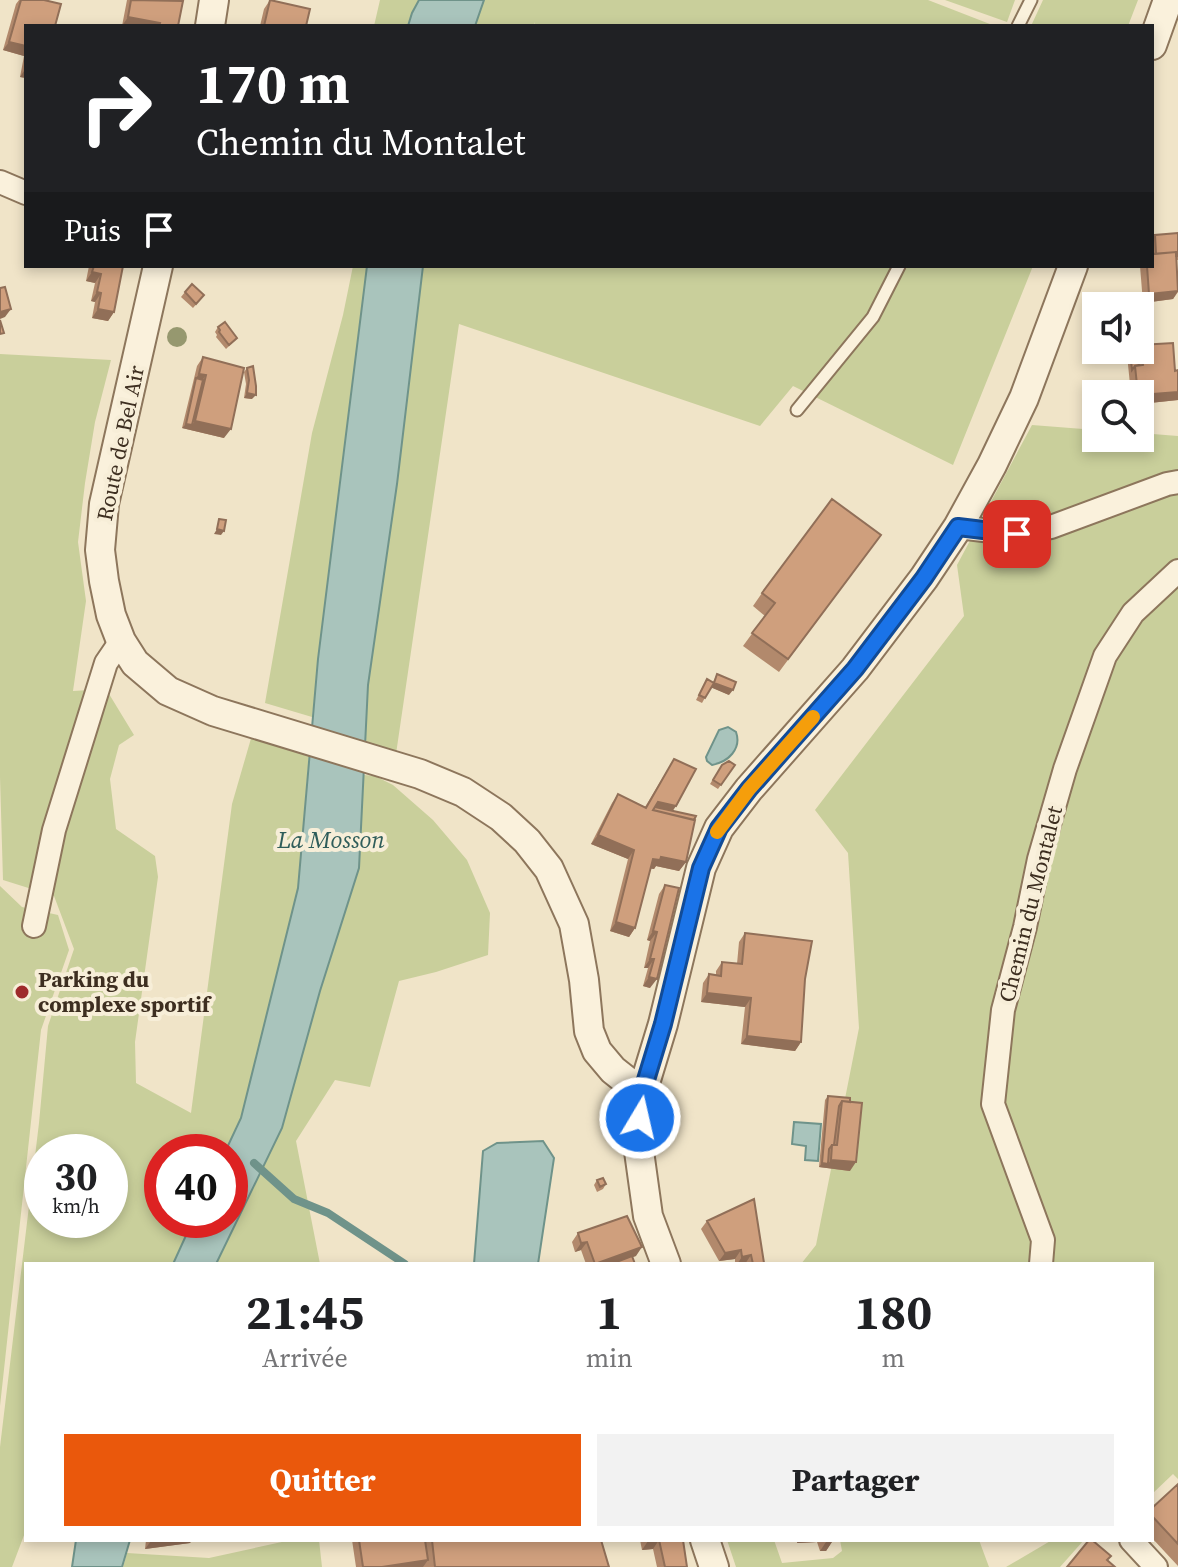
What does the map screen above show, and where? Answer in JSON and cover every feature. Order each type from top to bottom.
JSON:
[{"type":"street","points":[[210,24],[214,0]]},
{"type":"street","points":[[1154,39],[1168,0]]},
{"type":"street","points":[[0,182],[24,192]]},
{"type":"street","name":"Route de Bel Air","points":[[128,652],[111,615],[100,550],[104,504],[158,268]]},
{"type":"street","points":[[665,1262],[648,1216],[638,1144],[642,1093],[663,1024],[701,868],[719,828],[864,657],[958,527],[1024,398],[1072,268]]},
{"type":"street","points":[[958,527],[1017,534],[1051,527],[1178,482]]},
{"type":"street","name":"Chemin du Montalet","points":[[1041,1262],[1043,1240],[993,1104],[1003,1010],[1043,844],[1065,769],[1105,656],[1133,613],[1178,571]]},
{"type":"street","points":[[34,926],[54,830],[106,663],[128,652],[168,691],[213,711],[420,774],[463,792],[501,817],[527,841],[549,869],[574,924],[589,1031],[597,1051],[613,1070],[642,1093]]},
{"type":"street","points":[[706,1542],[714,1567]]},
{"type":"street","points":[[1133,1542],[1156,1567]]},
{"type":"lane","points":[[1019,24],[1031,0]]},
{"type":"lane","points":[[797,410],[873,317],[898,268]]},
{"type":"green space","points":[[380,0],[419,0],[409,24],[374,24]]},
{"type":"green space","points":[[484,0],[928,0],[990,24],[535,22],[476,24]]},
{"type":"green space","points":[[945,0],[1015,0],[1007,22]]},
{"type":"green space","points":[[1043,0],[1138,0],[1129,24],[1032,24]]},
{"type":"green space","points":[[353,268],[367,268],[312,717],[265,703],[312,433]]},
{"type":"green space","points":[[423,268],[1032,268],[953,465],[793,386],[760,426],[459,324],[396,754],[365,747],[368,685],[397,484]]},
{"type":"green space","points":[[0,354],[111,360],[95,422],[78,542],[86,601],[73,691],[106,689],[134,735],[119,745],[110,779],[116,829],[155,856],[158,877],[135,1042],[136,1083],[191,1113],[232,804],[252,735],[309,755],[298,888],[241,1118],[233,1134],[144,1134],[144,1238],[185,1238],[174,1262],[24,1262],[24,1535],[12,1567],[0,1567],[0,1447],[25,1238],[128,1238],[128,1134],[38,1134],[48,1026],[74,949],[54,896],[3,880],[0,777]]},
{"type":"green space","points":[[1032,425],[1082,429],[1082,452],[1154,452],[1154,434],[1178,436],[1178,1479],[1173,1474],[1154,1492],[1154,1262],[803,1262],[816,1245],[859,1028],[848,853],[815,810],[964,616],[957,565]]},
{"type":"green space","points":[[364,775],[375,776],[393,785],[433,820],[467,860],[490,913],[488,955],[399,981],[370,1087],[335,1080],[296,1141],[320,1262],[217,1262],[229,1238],[248,1238],[248,1198],[282,1128],[320,991],[359,868]]},
{"type":"green space","points":[[0,886],[22,907],[58,915],[69,950],[41,1030],[30,1134],[24,1134],[24,1186],[0,1406]]},
{"type":"green space","points":[[282,1542],[319,1542],[322,1567],[123,1567],[127,1553],[209,1558]]},
{"type":"green space","points":[[728,1542],[775,1542],[782,1563],[833,1558],[842,1551],[840,1542],[980,1542],[989,1567],[736,1567]]},
{"type":"green space","points":[[1049,1542],[1082,1542],[1060,1567],[1006,1567]]},
{"type":"water","points":[[419,0],[484,0],[476,24],[409,24]]},
{"type":"water","name":"La Mosson","points":[[367,268],[423,268],[397,484],[368,685],[359,868],[320,991],[282,1128],[248,1198],[248,1134],[233,1134],[241,1118],[298,888],[318,659]]},
{"type":"water","points":[[728,727],[736,732],[735,749],[728,758],[712,765],[706,757],[719,730]]},
{"type":"water","points":[[794,1122],[821,1124],[818,1161],[805,1160],[806,1146],[792,1144]]},
{"type":"water","points":[[543,1141],[554,1158],[538,1262],[474,1262],[483,1151],[497,1143]]},
{"type":"water","name":"La Mosson","points":[[185,1238],[229,1238],[217,1262],[174,1262]]},
{"type":"water","points":[[76,1542],[129,1542],[122,1567],[72,1567]]},
{"type":"building","points":[[21,0],[61,4],[56,24],[24,24],[24,46],[9,42]]},
{"type":"building","points":[[131,0],[183,1],[178,24],[160,24],[128,17]]},
{"type":"building","points":[[270,0],[310,9],[306,24],[264,24]]},
{"type":"building","points":[[1178,233],[1178,256],[1176,252],[1156,254],[1155,235]]},
{"type":"building","points":[[1176,252],[1178,291],[1149,292],[1147,268],[1154,268],[1154,254]]},
{"type":"building","points":[[93,268],[123,268],[114,312],[98,309],[101,293],[97,292],[101,274],[92,272]]},
{"type":"building","points":[[192,284],[204,295],[196,304],[185,292]]},
{"type":"building","points":[[5,287],[11,309],[0,312],[0,288]]},
{"type":"building","points":[[225,322],[237,338],[229,345],[218,327]]},
{"type":"building","points":[[1173,343],[1178,392],[1154,394],[1154,380],[1136,380],[1135,366],[1154,364],[1154,344]]},
{"type":"building","points":[[203,357],[244,368],[231,429],[195,421],[206,375],[199,374]]},
{"type":"building","points":[[253,366],[256,395],[247,393],[247,368]]},
{"type":"building","points":[[196,378],[203,380],[192,425],[186,424]]},
{"type":"building","points":[[832,499],[881,535],[788,659],[752,633],[775,603],[762,593]]},
{"type":"building","points":[[219,519],[226,520],[224,531],[217,529]]},
{"type":"building","points":[[717,674],[736,682],[733,690],[714,683]]},
{"type":"building","points":[[707,679],[714,683],[705,698],[699,695]]},
{"type":"building","points":[[674,759],[696,769],[676,806],[658,802],[653,810],[695,820],[686,862],[661,857],[660,860],[653,859],[635,928],[616,922],[634,850],[598,835],[618,794],[646,808]]},
{"type":"building","points":[[729,761],[735,765],[721,785],[713,780],[722,765]]},
{"type":"building","points":[[655,807],[696,816],[694,820],[653,810]]},
{"type":"building","points":[[665,885],[679,888],[657,979],[649,977],[654,959],[650,959],[657,932],[653,931]]},
{"type":"building","points":[[745,933],[812,941],[805,979],[801,1042],[747,1036],[751,998],[707,993],[709,974],[721,976],[722,962],[742,964]]},
{"type":"building","points":[[828,1096],[850,1098],[850,1102],[842,1101],[839,1106],[828,1164],[822,1163]]},
{"type":"building","points":[[842,1101],[862,1103],[856,1162],[831,1160],[832,1145],[837,1145]]},
{"type":"building","points":[[603,1178],[606,1184],[600,1187],[597,1180]]},
{"type":"building","points":[[754,1199],[764,1262],[753,1262],[751,1255],[742,1257],[741,1250],[725,1253],[707,1221]]},
{"type":"building","points":[[627,1216],[642,1247],[594,1262],[587,1242],[581,1243],[578,1233]]},
{"type":"building","points":[[632,1256],[634,1262],[616,1262]]},
{"type":"building","points":[[1178,1484],[1178,1544],[1154,1518],[1154,1506]]},
{"type":"building","points":[[359,1542],[425,1542],[428,1560],[363,1567]]},
{"type":"building","points":[[432,1542],[602,1542],[609,1567],[435,1567]]},
{"type":"building","points":[[659,1542],[683,1542],[687,1567],[665,1567]]},
{"type":"building","points":[[1087,1542],[1094,1542],[1111,1556],[1107,1560],[1115,1567],[1067,1567]]},
{"type":"waterway","points":[[254,1163],[294,1199],[328,1213],[402,1262]]},
{"type":"slow traffic","points":[[717,832],[749,789],[813,717]]},
{"type":"place","name":"Parking du complexe sportif","points":[[22,992]]},
{"type":"route","points":[[640,1118],[642,1093],[663,1024],[701,868],[719,828],[749,789],[855,669],[924,578],[958,527],[1017,534]]}]
